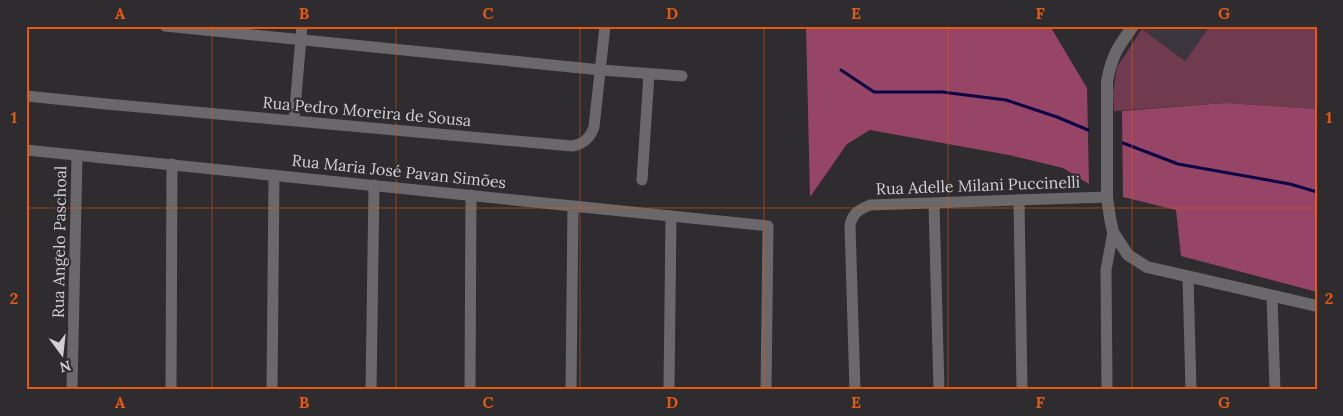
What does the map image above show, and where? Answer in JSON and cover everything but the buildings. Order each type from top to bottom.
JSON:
[{"type":"main road","points":[[1133,26],[1116,49],[1110,64],[1107,81],[1107,197],[1113,232],[1128,255],[1147,267],[1317,306]]},
{"type":"street","points":[[165,26],[601,70],[682,76]]},
{"type":"street","points":[[294,120],[302,26]]},
{"type":"street","name":"Rua Pedro Moreira de Sousa","points":[[26,96],[572,146],[584,142],[593,131],[605,26]]},
{"type":"street","points":[[642,180],[649,74]]},
{"type":"street","name":"Rua Maria José Pavan Simões","points":[[26,150],[768,226],[766,390]]},
{"type":"street","name":"Rua Angelo Paschoal","points":[[72,390],[77,156]]},
{"type":"street","points":[[171,390],[172,164]]},
{"type":"street","points":[[272,390],[274,175]]},
{"type":"street","points":[[371,390],[374,185]]},
{"type":"street","points":[[470,390],[471,195]]},
{"type":"street","name":"Rua Adelle Milani Puccinelli","points":[[855,390],[850,225],[853,215],[860,209],[870,205],[1107,197]]},
{"type":"street","points":[[1019,200],[1022,390]]},
{"type":"street","points":[[934,204],[940,390]]},
{"type":"street","points":[[571,390],[573,206]]},
{"type":"street","points":[[669,390],[670,216]]},
{"type":"street","points":[[1107,390],[1106,270],[1113,232]]},
{"type":"street","points":[[1188,277],[1190,390]]},
{"type":"street","points":[[1272,296],[1275,390]]},
{"type":"shaded area","points":[[806,26],[1050,26],[1087,88],[1089,184],[1063,168],[1009,155],[870,130],[847,144],[810,197]]},
{"type":"shaded area","points":[[1144,26],[1210,26],[1185,61],[1142,29]]},
{"type":"shaded area","points":[[1210,26],[1317,26],[1317,109],[1225,103],[1114,111],[1113,93],[1117,67],[1142,29],[1185,61]]},
{"type":"shaded area","points":[[1225,103],[1317,109],[1317,292],[1181,256],[1176,210],[1123,197],[1122,111]]},
{"type":"waterway","points":[[841,70],[874,92],[942,92],[1006,100],[1057,117],[1088,130]]},
{"type":"waterway","points":[[1123,143],[1178,164],[1290,184],[1317,192]]}]
